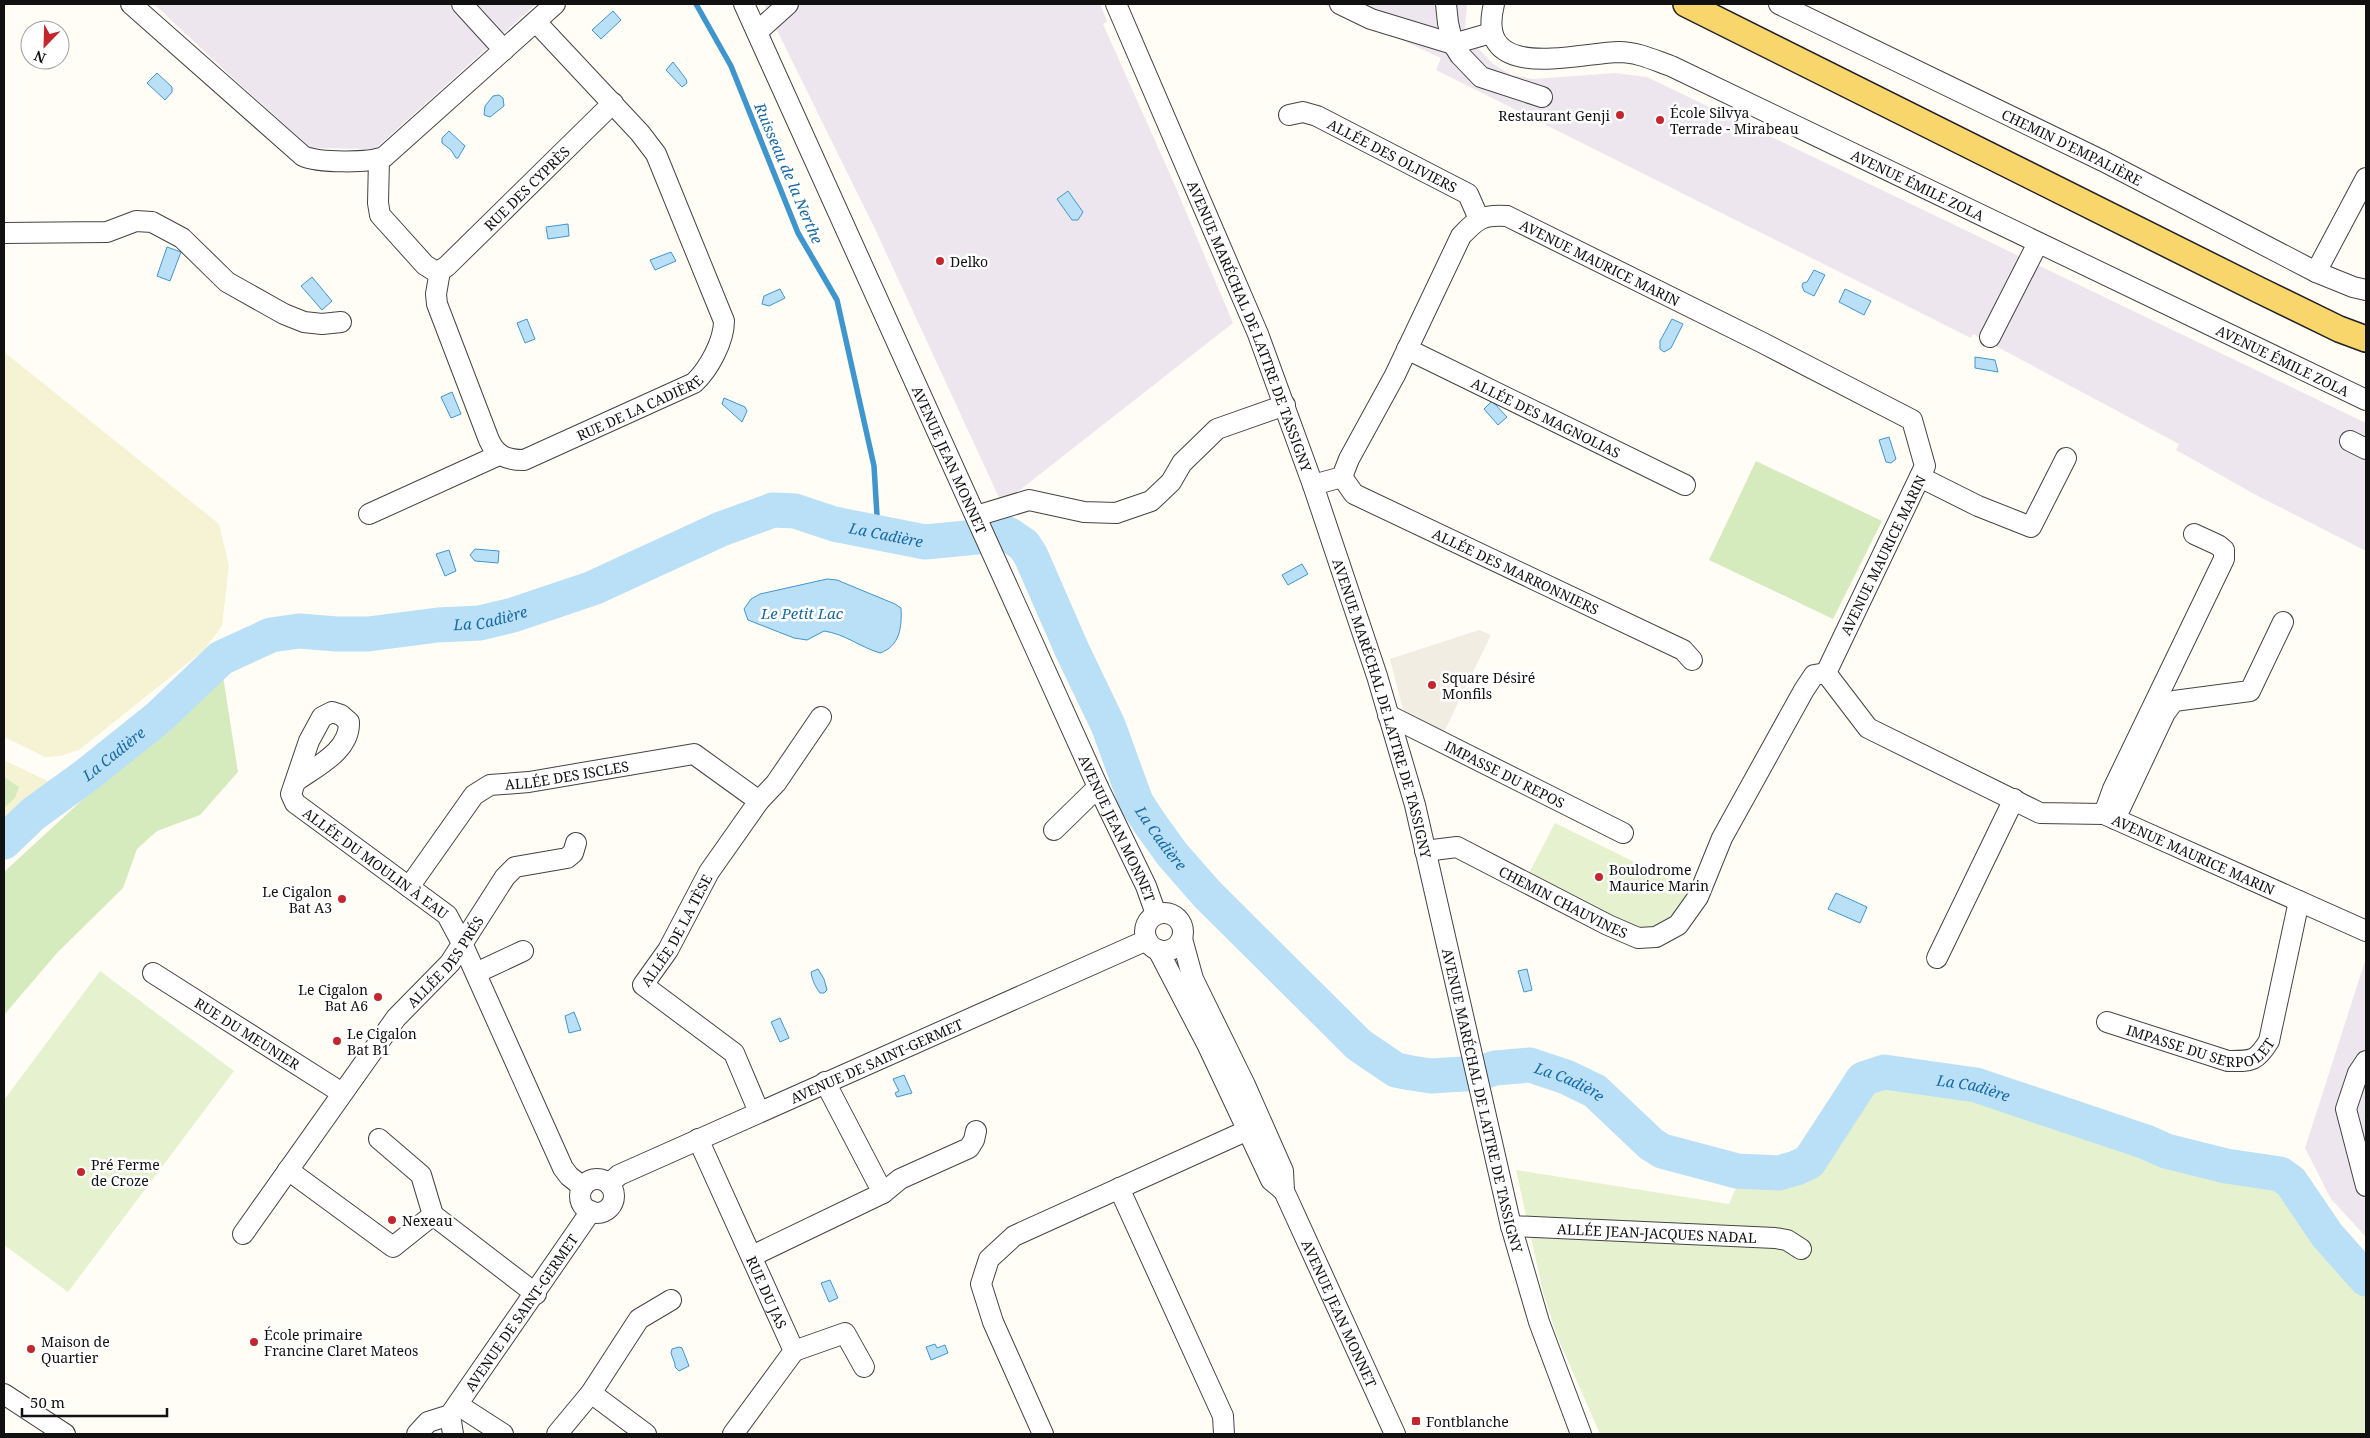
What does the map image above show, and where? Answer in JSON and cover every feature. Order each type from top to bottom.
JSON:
[{"type":"main road","points":[[1686,4],[2339,329],[2366,340]]},
{"type":"street","points":[[131,4],[303,156],[319,160],[380,159],[555,4]]},
{"type":"street","points":[[462,4],[504,50]]},
{"type":"street","name":"AVENUE JEAN MONNET","points":[[744,4],[1098,787],[1146,886],[1156,914]]},
{"type":"street","points":[[757,32],[788,4]]},
{"type":"street","name":"AVENUE MARÉCHAL DE LATTRE DE TASSIGNY","points":[[1116,4],[1258,334],[1313,485],[1388,715],[1415,805],[1511,1226],[1539,1322],[1581,1434]]},
{"type":"street","points":[[1340,4],[1371,19],[1453,44],[1491,32],[1493,4]]},
{"type":"street","points":[[1446,4],[1453,44],[1460,55],[1482,77],[1542,97]]},
{"type":"street","name":"CHEMIN D'EMPALIÈRE","points":[[1779,4],[2112,166],[2316,272],[2353,287],[2366,290]]},
{"type":"street","name":"RUE DE LA CADIÈRE","points":[[499,455],[512,460],[524,460],[694,383],[702,376],[724,331],[724,321],[656,154],[640,133],[536,22]]},
{"type":"street","name":"AVENUE ÉMILE ZOLA","points":[[1491,32],[1502,49],[1525,59],[1620,52],[1639,54],[1671,66],[2366,400]]},
{"type":"street","name":"RUE DES CYPRÈS","points":[[440,271],[612,103]]},
{"type":"street","name":"ALLÉE DES OLIVIERS","points":[[1290,115],[1303,112],[1317,116],[1468,194],[1479,219]]},
{"type":"street","points":[[368,514],[499,455],[489,440],[437,304],[436,294],[440,271],[433,270],[425,265],[380,215],[378,203],[380,159]]},
{"type":"street","points":[[2316,272],[2366,178]]},
{"type":"street","name":"AVENUE MAURICE MARIN","points":[[1479,219],[1492,215],[1507,216],[1761,342],[1912,420],[1925,466],[1826,673],[1868,728],[2040,813],[2109,817],[2366,931]]},
{"type":"street","points":[[1313,485],[1342,477],[1407,349],[1461,236],[1475,220],[1479,219]]},
{"type":"street","points":[[4,233],[107,232],[136,221],[152,222],[182,238],[227,282],[284,314],[304,322],[322,324],[341,322]]},
{"type":"street","points":[[1990,337],[2038,243]]},
{"type":"street","name":"ALLÉE DES MAGNOLIAS","points":[[1407,349],[1685,485]]},
{"type":"street","points":[[978,522],[1029,500],[1084,512],[1116,513],[1151,501],[1171,482],[1182,464],[1217,429],[1285,405]]},
{"type":"street","points":[[1920,477],[1978,506],[2031,527],[2066,458]]},
{"type":"street","name":"ALLÉE DES MARRONNIERS","points":[[1342,477],[1354,494],[1683,650],[1692,660]]},
{"type":"street","points":[[2109,817],[2113,789],[2224,559],[2224,550],[2218,545],[2194,534]]},
{"type":"street","points":[[2109,817],[2174,701],[2250,690],[2283,622]]},
{"type":"street","name":"CHEMIN CHAUVINES","points":[[1425,851],[1457,847],[1608,925],[1638,938],[1656,937],[1678,926],[1698,897],[1722,838],[1804,690],[1814,675],[1826,673]]},
{"type":"street","name":"IMPASSE DU REPOS","points":[[1388,715],[1623,832]]},
{"type":"street","points":[[759,801],[776,784],[821,717]]},
{"type":"street","name":"ALLÉE DES ISCLES","points":[[409,887],[474,795],[490,785],[529,782],[694,754],[759,801]]},
{"type":"street","name":"ALLÉE DU MOULIN À EAU","points":[[296,781],[292,794],[295,803],[447,915],[476,973],[563,1168],[569,1176],[583,1187]]},
{"type":"street","points":[[1054,830],[1098,787]]},
{"type":"street","points":[[1936,958],[2014,799]]},
{"type":"street","name":"ALLÉE DE LA TÈSE","points":[[759,801],[709,872],[668,950],[643,985],[734,1053],[759,1112]]},
{"type":"street","name":"ALLÉE DES PRÉS","points":[[243,1234],[396,1018],[450,963],[505,877],[515,867],[567,858],[573,852],[576,843]]},
{"type":"street","name":"IMPASSE DU SERPOLET","points":[[2107,1022],[2228,1061],[2248,1061],[2260,1055],[2269,1041],[2299,901]]},
{"type":"street","points":[[1156,914],[1171,914],[1177,918],[1183,932],[1182,939],[1172,949],[1152,945],[1146,925],[1156,914]]},
{"type":"street","name":"AVENUE JEAN MONNET","points":[[1182,939],[1193,979],[1245,1085],[1283,1171],[1284,1191],[1395,1434]]},
{"type":"street","name":"AVENUE JEAN MONNET","points":[[1152,945],[1248,1130],[1271,1180],[1284,1191]]},
{"type":"street","name":"AVENUE DE SAINT-GERMET","points":[[609,1184],[619,1176],[825,1082],[1152,945]]},
{"type":"street","points":[[476,973],[523,951]]},
{"type":"street","name":"RUE DU MEUNIER","points":[[153,973],[342,1093]]},
{"type":"street","points":[[2366,1061],[2358,1073],[2346,1109],[2366,1186]]},
{"type":"street","points":[[825,1082],[883,1193]]},
{"type":"street","points":[[1043,1434],[993,1322],[981,1284],[989,1259],[1014,1236],[1248,1130]]},
{"type":"street","points":[[752,1256],[883,1193],[900,1179],[969,1148],[974,1140],[976,1131]]},
{"type":"street","points":[[379,1139],[421,1175],[433,1215],[536,1294]]},
{"type":"street","name":"RUE DU JAS","points":[[698,1139],[794,1351]]},
{"type":"street","points":[[288,1170],[393,1247],[433,1215]]},
{"type":"street","points":[[595,1179],[609,1184],[614,1194],[611,1205],[602,1212],[591,1211],[581,1201],[583,1187],[595,1179]]},
{"type":"street","points":[[1120,1188],[1223,1416],[1224,1434]]},
{"type":"street","name":"AVENUE DE SAINT-GERMET","points":[[454,1418],[591,1211]]},
{"type":"street","name":"ALLÉE JEAN-JACQUES NADAL","points":[[1511,1226],[1775,1238],[1787,1240],[1801,1249]]},
{"type":"street","points":[[557,1434],[591,1393],[640,1318],[671,1300]]},
{"type":"street","points":[[733,1434],[794,1351],[845,1333],[864,1366]]},
{"type":"street","points":[[591,1393],[646,1434]]},
{"type":"street","points":[[4,1394],[44,1428],[66,1434]]},
{"type":"street","points":[[417,1434],[428,1422],[454,1418],[503,1434]]},
{"type":"shaded area","points":[[154,4],[536,4],[375,149],[311,148]]},
{"type":"shaded area","points":[[764,4],[1100,4],[1107,21],[1103,24],[1173,181],[1233,323],[1002,504],[875,229]]},
{"type":"shaded area","points":[[1323,4],[1467,4],[1465,29],[1478,48],[1493,64],[1512,75],[1533,79],[1615,73],[1647,77],[2366,423],[2366,551],[2256,495],[2176,450],[2179,444],[1973,334],[1971,338],[1436,70],[1441,58]]},
{"type":"shaded area","points":[[4,352],[219,524],[229,566],[222,626],[204,650],[79,750],[60,756],[45,757],[4,737]]},
{"type":"shaded area","name":"Square Désiré Monfils","points":[[1479,630],[1491,635],[1444,732],[1403,710],[1390,659]]},
{"type":"shaded area","points":[[4,760],[58,786],[22,815],[4,833]]},
{"type":"shaded area","points":[[2366,958],[2366,1237],[2331,1199],[2305,1148]]},
{"type":"green space","points":[[1756,461],[1882,521],[1833,619],[1709,560]]},
{"type":"green space","points":[[223,676],[238,772],[200,815],[157,831],[137,849],[123,888],[57,953],[4,1015],[4,872],[92,791],[172,726]]},
{"type":"green space","points":[[4,777],[19,787],[15,798],[4,808]]},
{"type":"green space","name":"Boulodrome Maurice Marin","points":[[1555,823],[1671,880],[1691,894],[1668,919],[1651,928],[1641,928],[1626,924],[1571,898],[1528,875]]},
{"type":"green space","name":"Pré Ferme de Croze","points":[[100,971],[234,1071],[68,1292],[4,1245],[4,1100]]},
{"type":"green space","points":[[1884,1075],[1972,1090],[2142,1145],[2165,1155],[2278,1179],[2287,1186],[2355,1273],[2366,1284],[2366,1434],[1600,1434],[1557,1336],[1543,1292],[1516,1170],[1729,1204],[1742,1174],[1762,1178],[1779,1177],[1811,1163],[1865,1083]]},
{"type":"water","points":[[613,11],[621,20],[601,39],[592,30]]},
{"type":"water","points":[[673,62],[686,79],[687,83],[682,87],[666,70]]},
{"type":"water","points":[[157,73],[172,87],[172,92],[165,100],[147,83]]},
{"type":"water","points":[[499,95],[503,98],[504,106],[490,117],[484,115],[485,106],[493,96]]},
{"type":"water","points":[[449,131],[465,146],[458,158],[442,143],[442,138]]},
{"type":"water","points":[[1068,191],[1083,212],[1078,220],[1072,220],[1057,199]]},
{"type":"water","points":[[568,224],[569,236],[548,239],[546,227]]},
{"type":"water","points":[[167,247],[181,252],[170,281],[157,276]]},
{"type":"water","points":[[671,252],[676,261],[655,270],[650,260]]},
{"type":"water","points":[[1814,270],[1825,275],[1814,296],[1804,291],[1802,286],[1803,283],[1807,282]]},
{"type":"water","points":[[312,277],[332,301],[322,310],[301,286]]},
{"type":"water","points":[[780,289],[785,298],[769,306],[762,304],[764,296]]},
{"type":"water","points":[[1845,289],[1871,301],[1864,315],[1839,302]]},
{"type":"water","points":[[527,319],[535,339],[525,343],[517,323]]},
{"type":"water","points":[[1672,319],[1683,324],[1671,348],[1664,352],[1660,349],[1660,341]]},
{"type":"water","points":[[1975,357],[1995,360],[1998,372],[1975,368]]},
{"type":"water","points":[[452,392],[461,414],[451,418],[441,397]]},
{"type":"water","points":[[724,398],[745,407],[747,411],[742,422],[722,404]]},
{"type":"water","points":[[1492,401],[1507,417],[1498,425],[1484,409]]},
{"type":"water","points":[[1889,437],[1896,459],[1891,463],[1886,462],[1879,440]]},
{"type":"water","points":[[475,549],[499,551],[498,563],[475,561],[470,555]]},
{"type":"water","points":[[449,550],[456,571],[445,576],[436,554]]},
{"type":"water","points":[[1302,564],[1308,574],[1288,585],[1282,575]]},
{"type":"water","name":"Le Petit Lac","points":[[827,579],[837,580],[901,608],[900,629],[892,646],[880,653],[839,635],[824,631],[807,640],[794,638],[748,620],[744,609],[751,599],[760,594]]},
{"type":"water","points":[[1836,893],[1867,907],[1860,923],[1828,909]]},
{"type":"water","points":[[818,969],[824,979],[827,990],[824,993],[820,993],[812,978],[811,972]]},
{"type":"water","points":[[1527,969],[1532,990],[1524,992],[1518,971]]},
{"type":"water","points":[[574,1012],[581,1030],[569,1033],[565,1016]]},
{"type":"water","points":[[780,1018],[789,1038],[780,1042],[771,1022]]},
{"type":"water","points":[[904,1075],[912,1093],[897,1097],[895,1093],[899,1091],[893,1079]]},
{"type":"water","points":[[830,1280],[838,1298],[829,1302],[821,1283]]},
{"type":"water","points":[[935,1344],[937,1348],[945,1345],[948,1353],[931,1360],[926,1347]]},
{"type":"water","points":[[682,1348],[689,1366],[679,1371],[675,1367],[671,1353],[672,1349]]},
{"type":"waterway","name":"Ruisseau de la Nerthe","points":[[696,4],[731,66],[798,233],[837,300],[874,466],[878,532]]},
{"type":"waterway","name":"La Cadière","points":[[4,842],[33,814],[88,774],[158,718],[221,658],[271,635],[299,631],[368,634],[438,625],[480,623],[513,615],[593,588],[721,529],[773,510],[795,511],[834,524],[925,542],[1008,534],[1024,545],[1031,556],[1072,650],[1108,725],[1136,802],[1151,825],[1172,854],[1207,894],[1359,1045],[1396,1070],[1431,1076],[1480,1073],[1495,1068],[1530,1065],[1566,1077],[1595,1091],[1651,1144],[1662,1151],[1737,1171],[1779,1173],[1809,1162],[1863,1079],[1884,1072],[1976,1085],[2146,1142],[2166,1151],[2226,1166],[2280,1174],[2291,1182],[2327,1235],[2366,1279]]},
{"type":"place","name":"Restaurant Genji","points":[[1620,115]]},
{"type":"place","name":"École Silvya Terrade - Mirabeau","points":[[1660,120]]},
{"type":"place","name":"Delko","points":[[940,261]]},
{"type":"place","name":"Square Désiré Monfils","points":[[1432,685]]},
{"type":"place","name":"Boulodrome Maurice Marin","points":[[1599,877]]},
{"type":"place","name":"Le Cigalon Bat A3","points":[[342,899]]},
{"type":"place","name":"Le Cigalon Bat A6","points":[[378,997]]},
{"type":"place","name":"Le Cigalon Bat B1","points":[[337,1041]]},
{"type":"place","name":"Pré Ferme de Croze","points":[[81,1172]]},
{"type":"place","name":"Nexeau","points":[[392,1220]]},
{"type":"place","name":"École primaire Francine Claret Mateos","points":[[254,1342]]},
{"type":"place","name":"Maison de Quartier","points":[[31,1349]]},
{"type":"place","name":"Fontblanche","points":[[1416,1421]]}]
